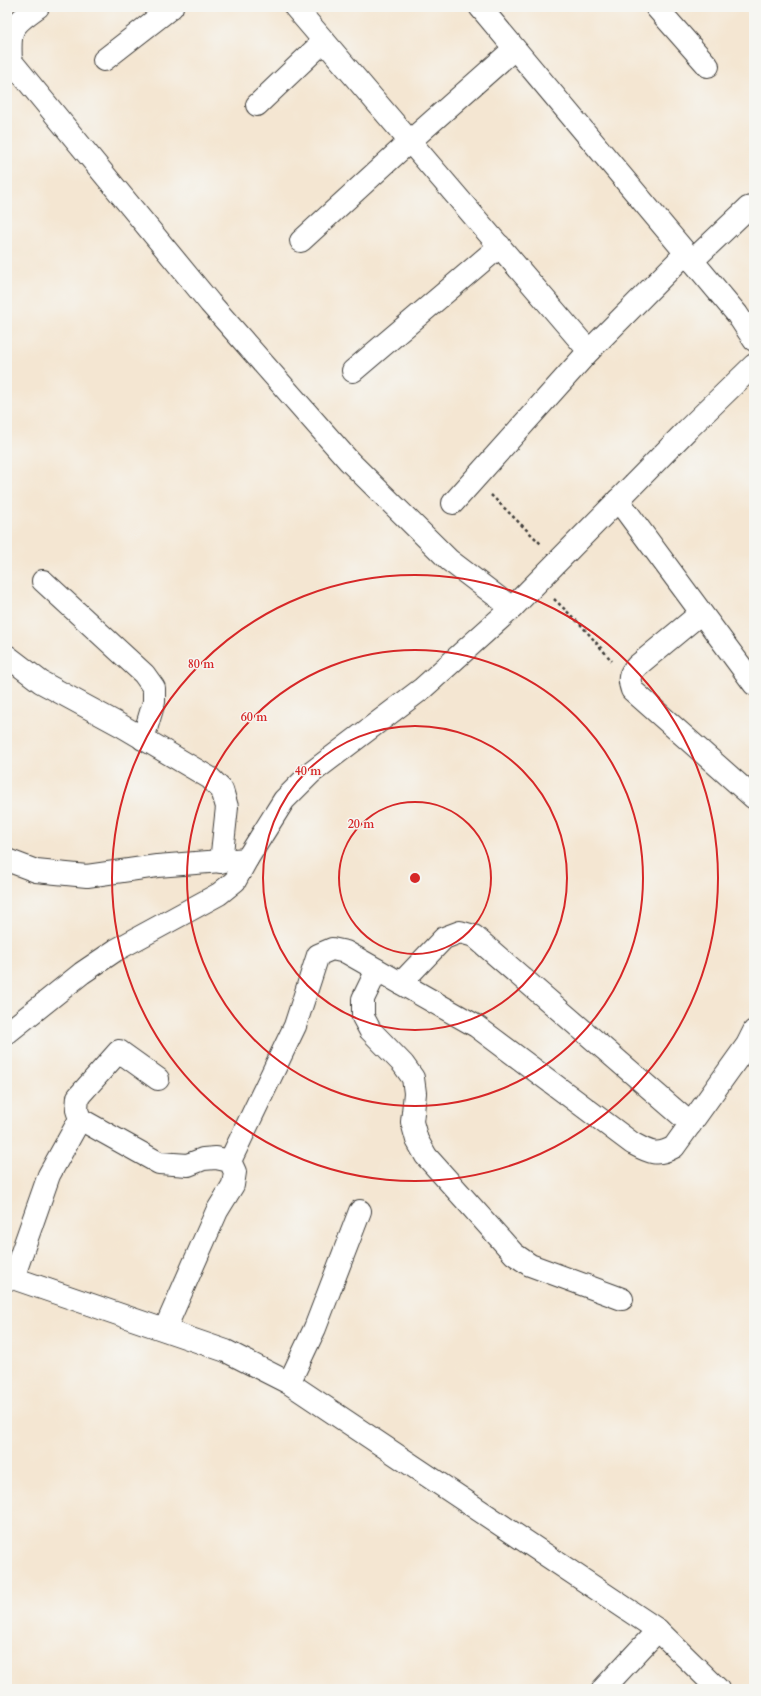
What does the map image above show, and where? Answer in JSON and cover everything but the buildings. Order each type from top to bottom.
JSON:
[{"type":"street","points":[[38,7],[18,22],[10,35],[9,46],[11,61],[210,303],[349,461],[449,560],[512,608]]},
{"type":"street","points":[[104,60],[172,7]]},
{"type":"street","points":[[295,7],[589,352]]},
{"type":"street","points":[[480,7],[737,314],[754,340]]},
{"type":"street","points":[[656,7],[708,66]]},
{"type":"street","points":[[257,105],[324,41]]},
{"type":"street","points":[[300,242],[409,142],[514,49]]},
{"type":"street","points":[[453,504],[589,352],[689,258],[748,208],[754,206]]},
{"type":"street","points":[[353,371],[500,246]]},
{"type":"street","points":[[7,1034],[82,973],[116,950],[219,894],[235,882],[247,859],[284,800],[311,773],[423,688],[512,608],[754,365]]},
{"type":"street","points":[[618,500],[754,684]]},
{"type":"street","points":[[43,581],[144,674],[154,688],[154,702],[143,739]]},
{"type":"street","points":[[701,613],[630,672],[629,682],[632,690],[754,798]]},
{"type":"street","points":[[7,656],[42,682],[210,778],[222,790],[227,807],[220,862]]},
{"type":"street","points":[[7,860],[36,871],[87,876],[157,866],[247,859]]},
{"type":"street","points":[[400,983],[444,938],[460,932],[474,936],[691,1124]]},
{"type":"street","points":[[230,1161],[295,1026],[318,955],[332,950],[346,952],[476,1026],[632,1143],[648,1152],[663,1153],[674,1147],[747,1045],[754,1031]]},
{"type":"street","points":[[377,970],[363,998],[364,1017],[370,1030],[403,1064],[413,1078],[415,1093],[412,1122],[417,1140],[426,1156],[514,1254],[530,1265],[622,1299]]},
{"type":"street","points":[[158,1079],[119,1051],[78,1097],[77,1110],[80,1119],[159,1163],[188,1165],[203,1159],[216,1158],[230,1161]]},
{"type":"street","points":[[80,1119],[49,1175],[10,1277],[226,1351],[289,1383],[658,1630],[718,1689]]},
{"type":"street","points":[[165,1329],[217,1211],[233,1185],[235,1172],[230,1161]]},
{"type":"street","points":[[289,1383],[315,1328],[360,1210]]},
{"type":"street","points":[[603,1689],[658,1630]]},
{"type":"path","points":[[475,479],[559,561]]},
{"type":"path","points":[[538,583],[581,625],[629,682]]}]
